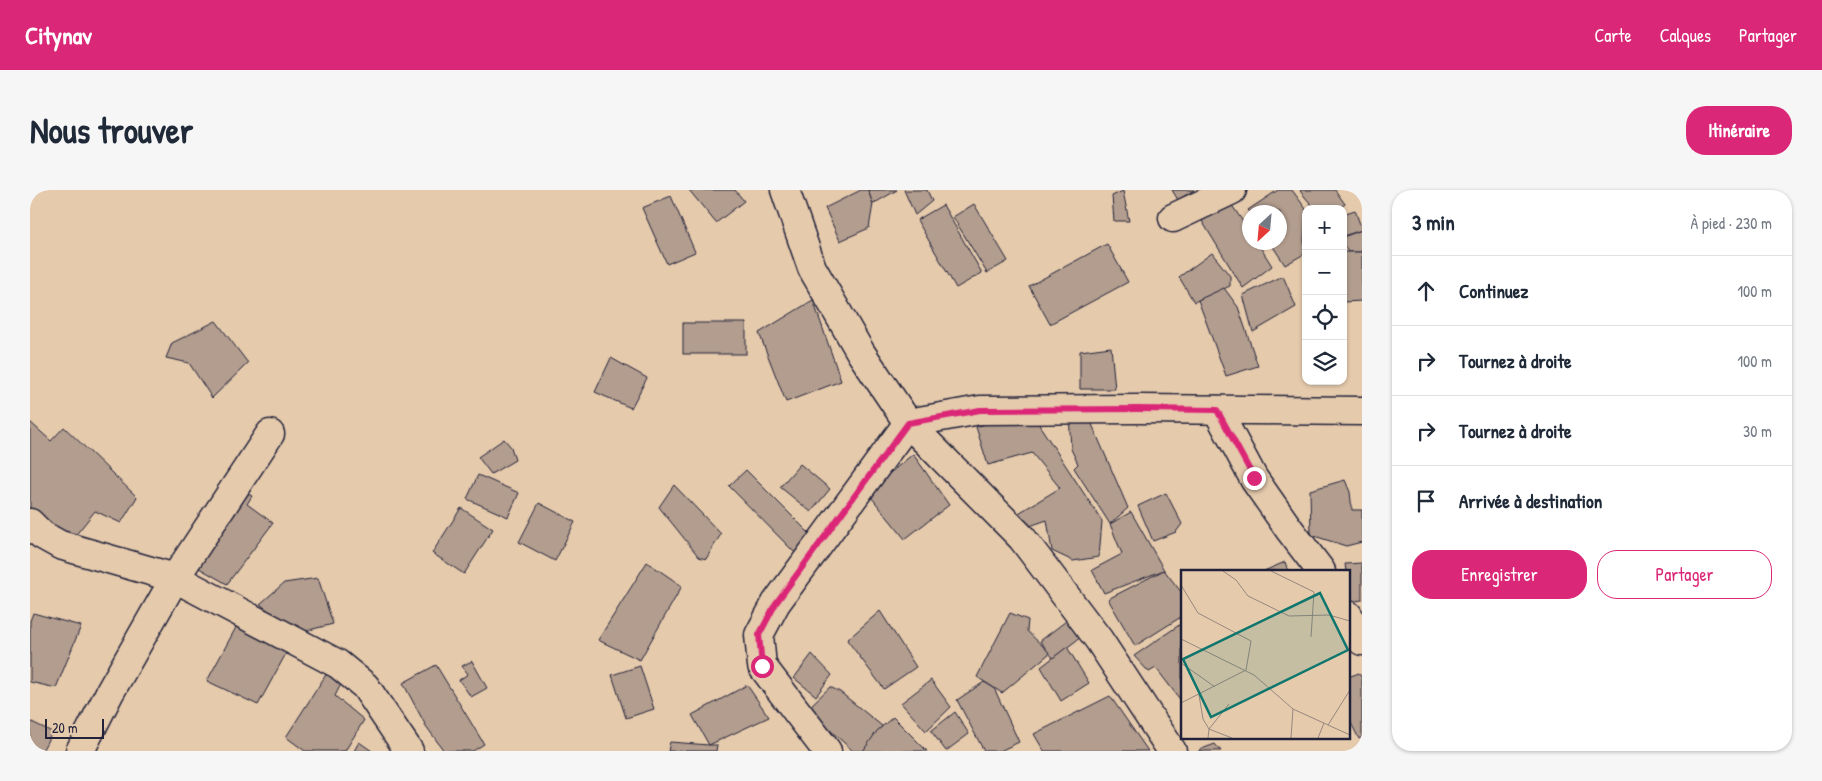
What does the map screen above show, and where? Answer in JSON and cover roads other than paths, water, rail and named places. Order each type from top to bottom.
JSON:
[{"type":"street","points":[[785,190],[812,268],[861,353],[908,423],[1022,538],[1099,640],[1172,751]]},
{"type":"street","points":[[1172,218],[1232,190]]},
{"type":"street","points":[[827,751],[762,666],[759,635],[776,603],[908,423],[980,410],[1362,411]]},
{"type":"street","points":[[1217,410],[1254,478],[1320,570]]},
{"type":"street","points":[[80,751],[110,692],[175,578],[270,434]]},
{"type":"street","points":[[30,523],[42,535],[60,544],[175,578],[338,664],[365,686],[409,751]]},
{"type":"street","points":[[1350,620],[1362,641]]}]
